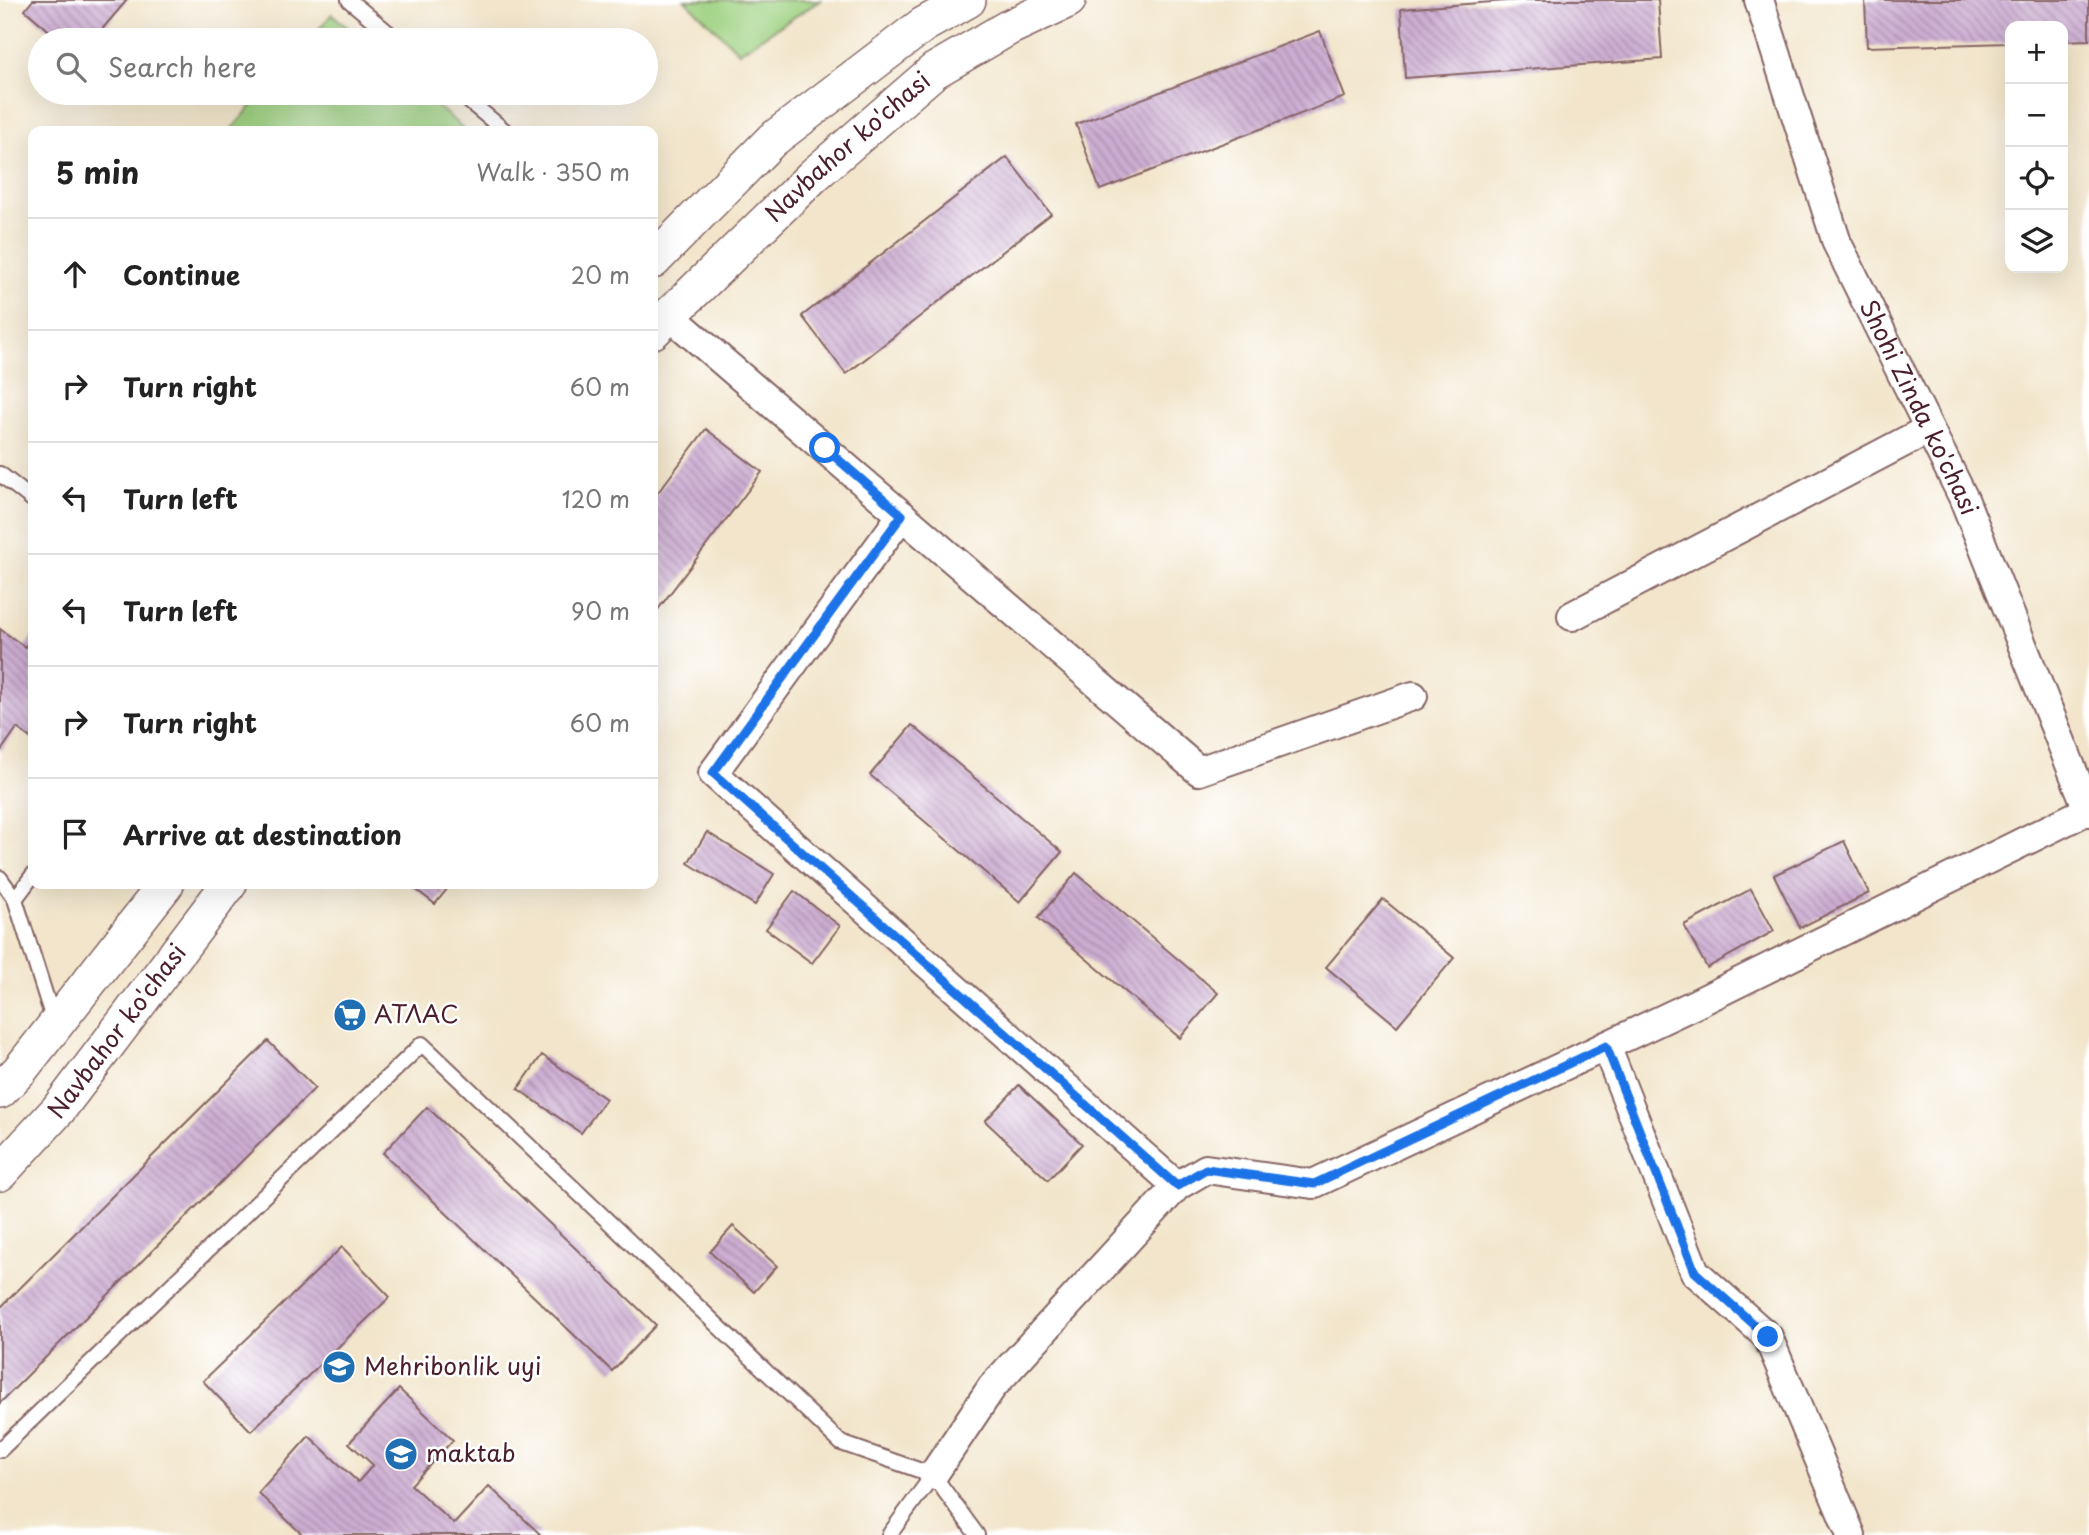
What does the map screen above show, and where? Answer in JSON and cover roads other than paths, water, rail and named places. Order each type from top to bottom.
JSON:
[{"type":"street","name":"Navbahor ko'chasi","points":[[658,254],[772,140],[923,25],[968,0]]},
{"type":"street","name":"Navbahor ko'chasi","points":[[661,323],[814,175],[934,71],[1008,28],[1068,0]]},
{"type":"street","name":"Shohi Zinda ko'chasi","points":[[1759,0],[1837,243],[1965,499],[2088,811]]},
{"type":"street","points":[[661,323],[902,515],[1199,771],[1413,696]]},
{"type":"street","points":[[1572,616],[1929,429]]},
{"type":"street","points":[[902,515],[713,773],[1177,1186]]},
{"type":"street","points":[[933,1475],[992,1387],[1177,1186],[1206,1169],[1314,1184],[1693,1005],[2088,811]]},
{"type":"street","name":"Navbahor ko'chasi","points":[[0,1091],[20,1070],[162,889]]},
{"type":"street","name":"Navbahor ko'chasi","points":[[0,1173],[58,1110],[225,889]]},
{"type":"street","points":[[1606,1046],[1695,1272],[1768,1337],[1851,1535]]},
{"type":"lane","points":[[349,0],[383,28]]},
{"type":"lane","points":[[474,105],[499,126]]},
{"type":"lane","points":[[0,474],[28,496]]},
{"type":"lane","points":[[0,878],[15,899],[55,1026]]},
{"type":"lane","points":[[15,899],[28,882]]},
{"type":"lane","points":[[0,1450],[422,1044],[841,1443],[933,1475],[977,1535]]},
{"type":"lane","points":[[889,1535],[933,1475]]},
{"type":"place","name":"АТЛАС","points":[[350,1015]]},
{"type":"place","name":"Mehribonlik uyi","points":[[339,1367]]},
{"type":"place","name":"maktab","points":[[401,1454]]}]
